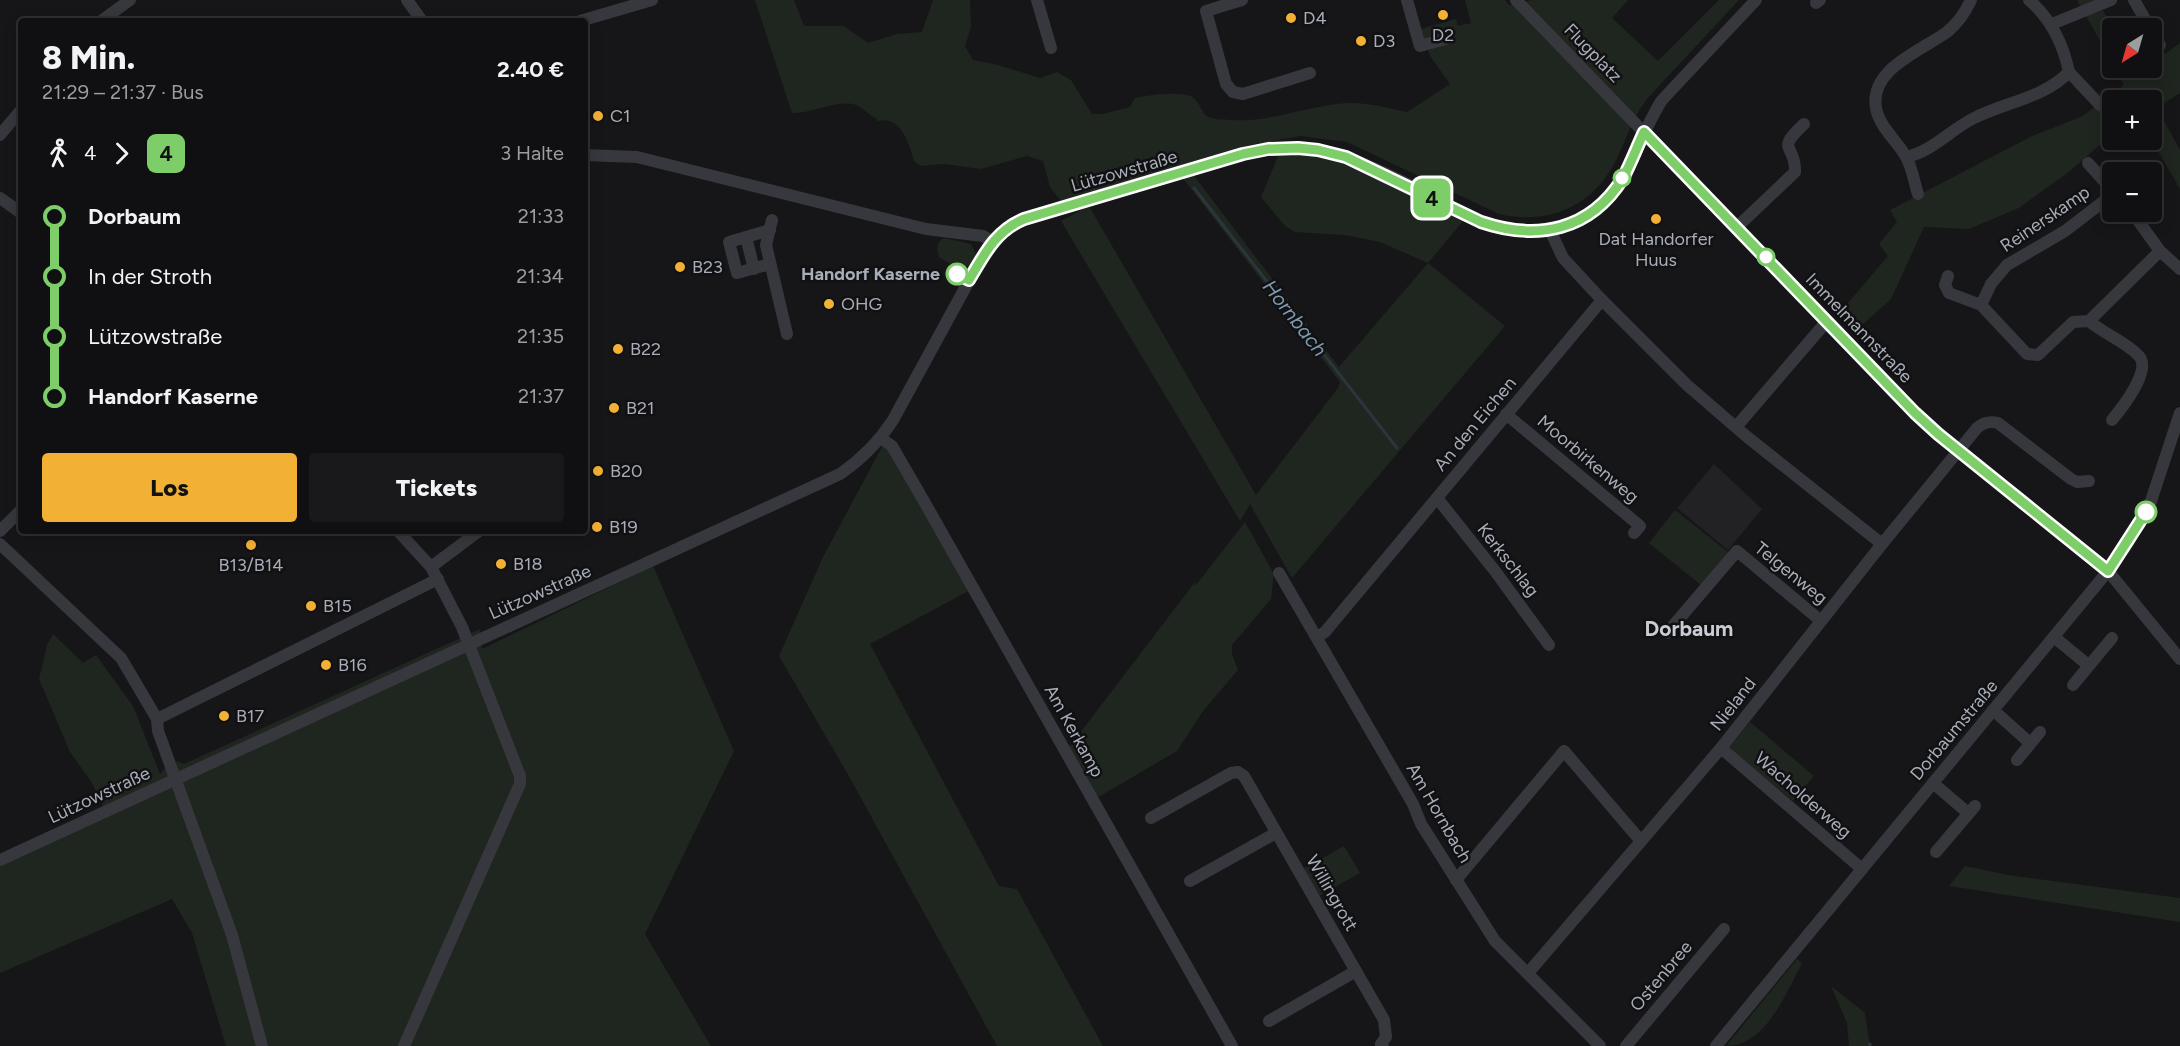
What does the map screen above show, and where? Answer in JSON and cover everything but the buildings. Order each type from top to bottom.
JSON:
[{"type":"street","points":[[106,18],[130,0]]},
{"type":"street","points":[[407,0],[420,18]]},
{"type":"street","points":[[588,19],[652,0]]},
{"type":"street","points":[[1037,0],[1051,48]]},
{"type":"street","points":[[1242,0],[1206,10],[1227,84],[1233,92],[1243,94],[1310,73]]},
{"type":"street","points":[[1407,0],[1420,46],[1445,39]]},
{"type":"street","name":"Flugplatz","points":[[1516,0],[1644,132]]},
{"type":"street","name":"Lützowstraße","points":[[0,860],[840,474],[870,451],[881,438],[992,241],[1011,224],[1243,154],[1282,148],[1318,150],[1346,157],[1498,228],[1516,232],[1550,230],[1570,224],[1587,215],[1608,198],[1623,178],[1662,100],[1756,0]]},
{"type":"street","points":[[1918,194],[1906,157],[1880,120],[1876,108],[1876,96],[1887,74],[1898,64],[1948,32],[1963,16],[1971,0]]},
{"type":"street","points":[[2029,0],[2052,24],[2066,58],[2069,72],[2100,105]]},
{"type":"street","points":[[2052,24],[2111,0]]},
{"type":"street","points":[[2134,0],[2144,18]]},
{"type":"street","points":[[1906,157],[1917,155],[1933,147],[1974,118],[2046,90],[2060,82],[2069,72]]},
{"type":"street","points":[[0,135],[18,114]]},
{"type":"street","points":[[1737,227],[1795,172],[1795,161],[1788,149],[1789,138],[1803,124]]},
{"type":"street","name":"Immelmannstraße","points":[[1644,132],[1915,413],[2108,571],[2180,659]]},
{"type":"street","points":[[588,155],[637,157],[926,229],[983,236],[992,241]]},
{"type":"street","name":"Reinerskamp","points":[[2088,163],[2102,179]]},
{"type":"street","points":[[0,198],[18,211]]},
{"type":"street","name":"Reinerskamp","points":[[1981,305],[1991,284],[2007,265],[2065,231],[2102,203]]},
{"type":"street","points":[[2139,222],[2160,251],[2180,269]]},
{"type":"street","points":[[770,264],[737,273],[729,242],[771,225],[766,245],[787,334]]},
{"type":"street","points":[[1550,230],[1563,258],[1675,375],[1736,428],[1882,544]]},
{"type":"street","points":[[746,237],[754,268]]},
{"type":"street","points":[[2089,321],[2160,251]]},
{"type":"street","points":[[1948,276],[1945,285],[1949,292],[1981,305],[2020,348],[2032,356],[2038,355],[2073,322],[2089,321],[2141,358],[2143,367],[2127,401],[2112,420]]},
{"type":"street","name":"An den Eichen","points":[[1317,637],[1325,632],[1602,300]]},
{"type":"street","points":[[1736,428],[1827,321]]},
{"type":"street","name":"Dorbaumstraße","points":[[1716,1046],[2108,571],[2134,533],[2151,501],[2180,413]]},
{"type":"street","name":"Moorbirkenweg","points":[[1506,414],[1640,526],[1634,532]]},
{"type":"street","points":[[1959,451],[1983,423],[1990,421],[1998,423],[2071,479],[2077,482],[2089,481]]},
{"type":"street","name":"Am Kerkamp","points":[[881,438],[892,446],[925,502],[1232,1046]]},
{"type":"street","name":"Nieland","points":[[1528,973],[1721,748],[1882,544],[1959,451]]},
{"type":"street","name":"Kerkschlag","points":[[1437,498],[1495,571],[1549,645]]},
{"type":"street","points":[[0,531],[18,513]]},
{"type":"street","points":[[401,534],[431,567],[438,579],[469,644],[520,776],[520,784],[404,1046]]},
{"type":"street","points":[[431,567],[475,534]]},
{"type":"street","points":[[0,544],[122,658],[157,719],[158,731],[232,935],[262,1046]]},
{"type":"street","name":"Telgenweg","points":[[1667,633],[1737,552],[1821,621]]},
{"type":"street","name":"Am Hornbach","points":[[1279,573],[1413,804],[1421,824],[1495,940],[1600,1046]]},
{"type":"street","points":[[157,719],[438,579]]},
{"type":"street","points":[[2054,637],[2088,665]]},
{"type":"street","points":[[2073,685],[2112,638]]},
{"type":"street","points":[[1993,710],[2030,743]]},
{"type":"street","points":[[2017,760],[2040,732]]},
{"type":"street","name":"Wacholderweg","points":[[1721,748],[1862,869]]},
{"type":"street","points":[[1456,880],[1564,751],[1641,840]]},
{"type":"street","name":"Willingrott","points":[[1151,818],[1231,773],[1238,772],[1244,776],[1384,1020],[1386,1037],[1380,1045]]},
{"type":"street","points":[[1933,783],[1972,809],[1936,852]]},
{"type":"street","points":[[1190,881],[1276,832]]},
{"type":"street","name":"Ostenbree","points":[[1626,1046],[1724,929]]},
{"type":"street","points":[[1269,1021],[1356,971]]},
{"type":"shaded area","points":[[755,0],[794,0],[804,26],[844,26],[868,43],[897,34],[922,32],[933,0],[970,0],[971,27],[965,46],[973,60],[1040,78],[1057,72],[1071,80],[1092,114],[1103,114],[1130,107],[1135,98],[1178,94],[1194,98],[1205,114],[1211,118],[1245,120],[1348,103],[1370,104],[1407,112],[1450,84],[1430,56],[1421,29],[1456,19],[1458,26],[1471,23],[1465,0],[1505,0],[1509,5],[1532,0],[1628,0],[1612,18],[1658,61],[1719,0],[1739,0],[1646,100],[1613,166],[1592,193],[1565,210],[1549,215],[1516,217],[1499,214],[1347,142],[1300,136],[1255,144],[1061,201],[1050,187],[1043,161],[1027,156],[981,169],[944,164],[921,166],[914,161],[903,132],[898,126],[885,120],[877,121],[859,106],[841,104],[792,113]]},
{"type":"shaded area","points":[[2077,0],[2097,0],[2107,18],[2102,18],[2102,44]]},
{"type":"shaded area","points":[[2180,43],[2180,93],[2162,105],[2162,90],[2117,90],[2124,85],[2120,78],[2162,78],[2162,56]]},
{"type":"shaded area","points":[[2102,101],[2102,143],[2070,171],[2019,208],[1969,229],[1924,227],[1891,299],[1853,333],[1837,316],[1888,256],[1879,244],[1897,222],[1890,210],[2032,136],[2081,117]]},
{"type":"shaded area","points":[[2162,117],[2180,150],[2180,189],[2157,150],[2162,150]]},
{"type":"shaded area","points":[[1289,153],[1343,163],[1463,221],[1428,263],[1380,242],[1345,235],[1295,232],[1285,226],[1261,197],[1279,154]]},
{"type":"shaded area","points":[[1192,173],[1339,367],[1428,263],[1505,326],[1292,578],[1250,504],[1240,521],[1061,221],[1089,206],[1256,495],[1338,388],[1340,382],[1182,177]]},
{"type":"shaded area","points":[[944,238],[971,244],[977,256],[972,266],[956,267],[940,258],[937,246]]},
{"type":"shaded area","points":[[883,445],[894,454],[976,587],[870,644],[999,886],[1017,889],[1103,1046],[997,1046],[850,778],[779,656],[823,557]]},
{"type":"shaded area","points":[[1714,464],[1762,509],[1728,550],[1677,508]]},
{"type":"shaded area","points":[[1675,510],[1728,552],[1701,585],[1649,543]]},
{"type":"shaded area","points":[[1245,522],[1274,574],[1271,599],[1232,645],[1232,654],[1238,670],[1203,711],[1177,751],[1095,799],[1067,750],[1195,582],[1196,585]]},
{"type":"shaded area","points":[[653,566],[734,751],[645,934],[711,1046],[226,1046],[192,933],[172,899],[0,973],[0,866],[107,815],[92,783],[70,752],[39,679],[47,645],[53,634],[83,663],[96,655],[133,706],[160,774],[167,766],[177,761],[184,764],[480,629],[482,649]]},
{"type":"shaded area","points":[[1750,722],[1814,776],[1793,801],[1729,748]]},
{"type":"shaded area","points":[[1344,846],[1360,873],[1319,896],[1303,869]]},
{"type":"shaded area","points":[[1965,866],[2008,875],[2180,898],[2180,922],[1949,886]]},
{"type":"shaded area","points":[[1797,959],[1802,963],[1773,1016],[1752,1037],[1740,1044],[1726,1046]]},
{"type":"shaded area","points":[[1831,986],[1865,1013],[1870,1046],[1849,1046],[1847,1023]]},
{"type":"waterway","name":"Hornbach","points":[[1194,188],[1397,448]]},
{"type":"bus line","name":"4","points":[[957,274],[969,280],[992,241],[1011,224],[1243,154],[1268,149],[1318,150],[1346,157],[1481,222],[1516,232],[1550,230],[1570,224],[1587,215],[1608,198],[1623,178],[1644,132],[1915,413],[2108,571],[2146,512]]},
{"type":"place","name":"D2","points":[[1443,15]]},
{"type":"place","name":"D4","points":[[1291,18]]},
{"type":"place","name":"D3","points":[[1361,41]]},
{"type":"place","name":"C1","points":[[598,116]]},
{"type":"place","name":"Dat Handorfer Huus","points":[[1656,219]]},
{"type":"place","name":"B23","points":[[680,267]]},
{"type":"place","name":"Handorf Kaserne","points":[[957,274]]},
{"type":"place","name":"OHG","points":[[829,304]]},
{"type":"place","name":"B22","points":[[618,349]]},
{"type":"place","name":"B21","points":[[614,408]]},
{"type":"place","name":"B20","points":[[598,471]]},
{"type":"place","name":"B19","points":[[597,527]]},
{"type":"place","name":"B13/B14","points":[[251,545]]},
{"type":"place","name":"B18","points":[[501,564]]},
{"type":"place","name":"B15","points":[[311,606]]},
{"type":"place","name":"B16","points":[[326,665]]},
{"type":"place","name":"B17","points":[[224,716]]},
{"type":"district","name":"Dorbaum","points":[[1689,628]]}]
